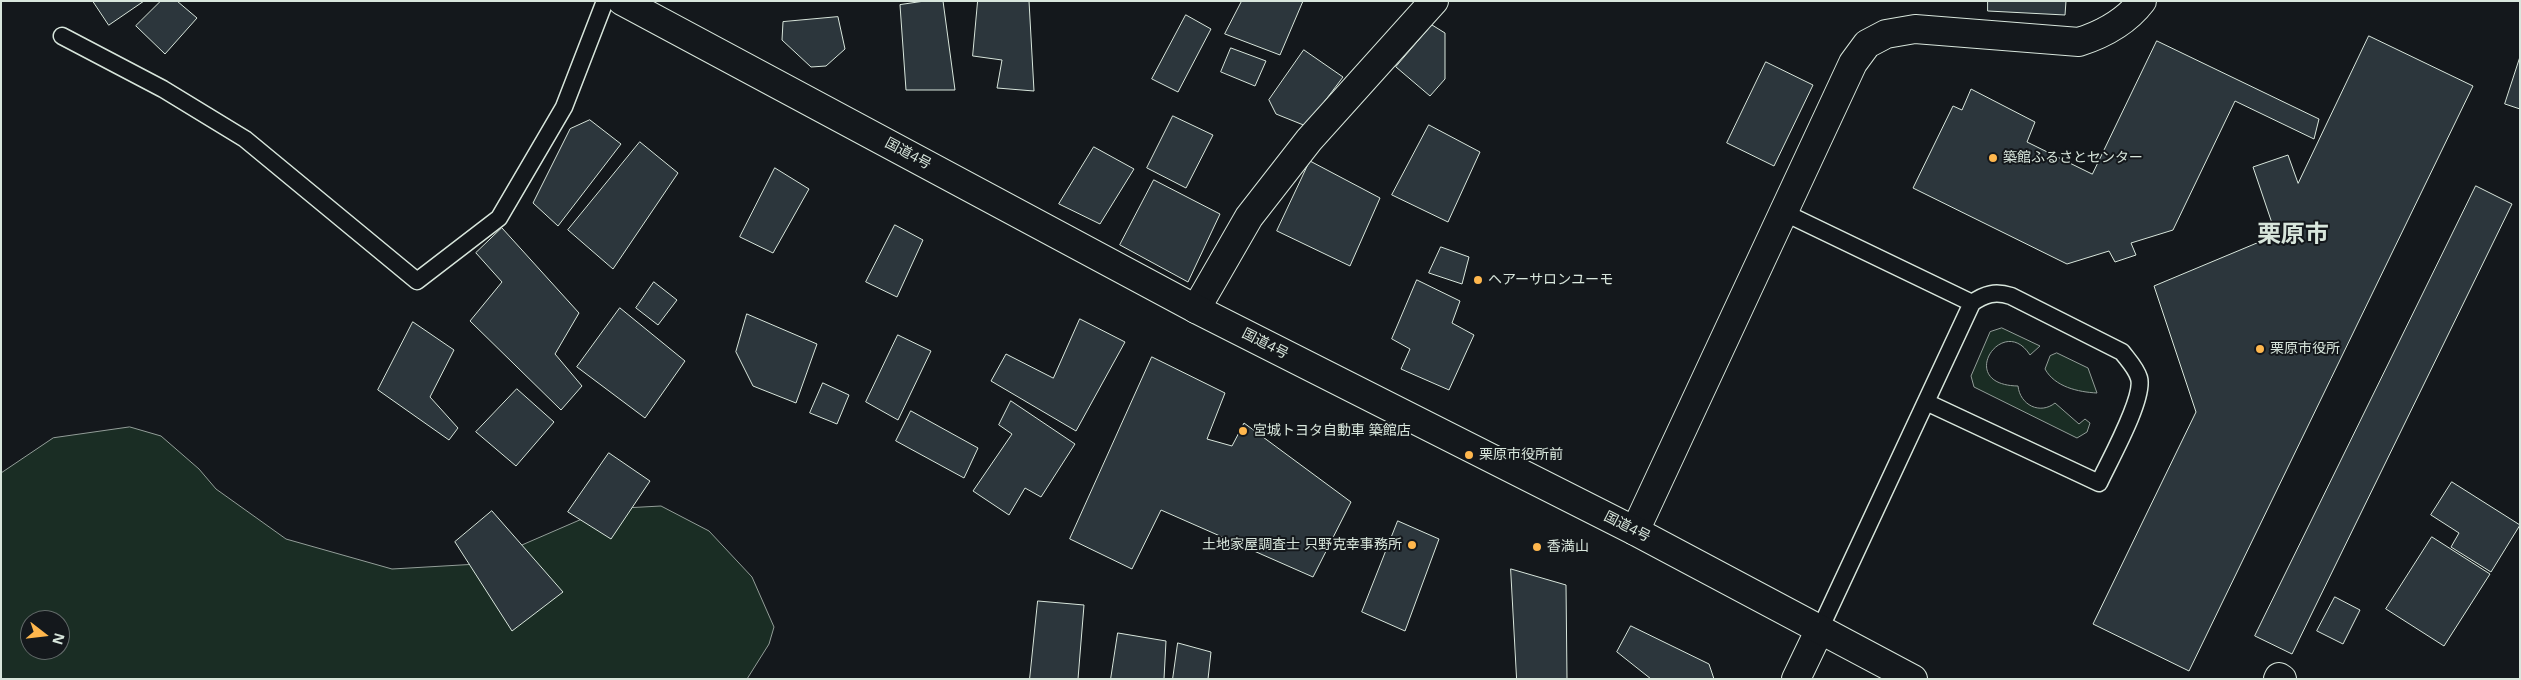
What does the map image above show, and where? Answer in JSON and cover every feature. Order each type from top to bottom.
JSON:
[{"type":"main road","name":"国道4号","points":[[622,1],[1196,309],[1634,531],[1913,679]]},
{"type":"main road","points":[[1196,309],[1249,217],[1310,140],[1434,1]]},
{"type":"main road","points":[[1634,531],[1852,63],[1866,44],[1886,34],[1916,28],[2079,42],[2098,36],[2113,27],[2142,1]]},
{"type":"main road","points":[[1796,679],[1820,629]]},
{"type":"lane","points":[[62,36],[163,89],[245,139],[417,281],[499,218],[564,107],[605,1]]},
{"type":"lane","points":[[1783,212],[1972,304]]},
{"type":"lane","points":[[1820,629],[1926,402],[1972,304],[1985,295],[2001,293],[2011,296],[2122,352],[2134,366],[2140,380],[2138,399],[2099,483],[1926,402]]},
{"type":"green space","points":[[2002,328],[2040,346],[2030,355],[2019,344],[2008,342],[1997,346],[1990,354],[1987,364],[1989,375],[1999,383],[2018,386],[2023,398],[2032,406],[2043,408],[2055,403],[2079,424],[2085,419],[2090,423],[2087,432],[2077,438],[1974,387],[1971,376],[1990,332]]},
{"type":"green space","points":[[2057,353],[2088,368],[2097,393],[2068,387],[2049,375],[2045,369],[2050,356]]},
{"type":"green space","points":[[130,427],[161,436],[199,469],[216,489],[286,539],[392,569],[478,564],[605,509],[661,506],[709,531],[752,577],[774,627],[769,644],[747,679],[1,679],[1,473],[53,438]]},
{"type":"building","points":[[93,1],[144,1],[109,25]]},
{"type":"building","points":[[161,1],[177,1],[197,18],[165,54],[136,26]]},
{"type":"building","points":[[925,1],[943,1],[955,90],[906,90],[900,5]]},
{"type":"building","points":[[978,1],[1029,1],[1034,91],[997,88],[1002,60],[973,56]]},
{"type":"building","points":[[1242,1],[1303,1],[1280,55],[1225,34]]},
{"type":"building","points":[[1988,1],[2066,1],[2065,15],[1988,11]]},
{"type":"building","points":[[1186,15],[1211,29],[1178,92],[1152,79]]},
{"type":"building","points":[[838,17],[845,49],[826,66],[811,67],[782,40],[783,22]]},
{"type":"building","points":[[1432,25],[1445,33],[1445,79],[1430,96],[1396,67]]},
{"type":"building","name":"栗原市役所","points":[[2369,36],[2473,86],[2189,671],[2093,624],[2196,412],[2154,286],[2276,235],[2253,167],[2288,155],[2298,183]]},
{"type":"building","name":"築館ふるさとセンター","points":[[2157,41],[2319,119],[2314,139],[2235,101],[2173,230],[2131,243],[2136,255],[2115,262],[2109,251],[2067,264],[1913,188],[1953,106],[1962,110],[1971,89],[2035,122],[2027,142],[2092,174]]},
{"type":"building","points":[[1231,48],[1266,61],[1255,86],[1221,72]]},
{"type":"building","points":[[1304,50],[1343,77],[1306,126],[1276,114],[1269,100]]},
{"type":"building","points":[[2520,57],[2520,109],[2505,104]]},
{"type":"building","points":[[1766,62],[1813,85],[1774,166],[1727,143]]},
{"type":"building","points":[[1173,116],[1213,135],[1186,188],[1147,168]]},
{"type":"building","points":[[590,120],[621,144],[558,226],[533,203],[570,129]]},
{"type":"building","points":[[1429,125],[1480,152],[1448,222],[1392,195]]},
{"type":"building","points":[[640,142],[678,173],[613,269],[568,230]]},
{"type":"building","points":[[1094,147],[1134,169],[1100,224],[1059,204]]},
{"type":"building","points":[[1310,161],[1380,198],[1350,266],[1277,231]]},
{"type":"building","points":[[775,168],[809,189],[773,253],[740,237]]},
{"type":"building","points":[[1154,180],[1220,214],[1188,282],[1120,245]]},
{"type":"building","points":[[2476,186],[2512,204],[2292,654],[2255,636]]},
{"type":"building","points":[[895,225],[923,240],[897,297],[866,282]]},
{"type":"building","points":[[502,228],[579,313],[555,354],[582,386],[561,410],[470,321],[502,282],[476,253]]},
{"type":"building","points":[[1441,247],[1469,257],[1462,284],[1429,273]]},
{"type":"building","points":[[1417,280],[1460,301],[1452,323],[1474,335],[1449,390],[1401,369],[1410,349],[1392,339]]},
{"type":"building","points":[[654,282],[677,300],[658,325],[636,308]]},
{"type":"building","points":[[620,308],[685,361],[645,418],[577,367]]},
{"type":"building","points":[[747,314],[817,344],[796,403],[753,386],[736,352]]},
{"type":"building","points":[[1080,319],[1125,342],[1076,431],[991,381],[1006,354],[1053,378]]},
{"type":"building","points":[[413,322],[454,350],[430,397],[458,428],[449,440],[378,390]]},
{"type":"building","points":[[898,335],[931,351],[898,420],[866,402]]},
{"type":"building","points":[[1152,357],[1225,393],[1207,439],[1232,446],[1244,423],[1351,502],[1313,577],[1161,510],[1132,569],[1070,539]]},
{"type":"building","points":[[823,383],[849,395],[837,424],[810,413]]},
{"type":"building","points":[[517,389],[554,422],[516,466],[476,432]]},
{"type":"building","points":[[1011,401],[1075,444],[1041,497],[1025,488],[1009,515],[973,491],[1012,434],[999,425]]},
{"type":"building","points":[[911,411],[978,448],[964,478],[896,441]]},
{"type":"building","points":[[609,453],[650,481],[611,539],[568,512]]},
{"type":"building","points":[[2452,482],[2520,525],[2491,572],[2451,547],[2459,533],[2431,515]]},
{"type":"building","points":[[492,511],[563,592],[512,631],[455,542]]},
{"type":"building","points":[[1398,521],[1439,539],[1405,631],[1362,612]]},
{"type":"building","points":[[2432,537],[2490,574],[2444,646],[2386,609]]},
{"type":"building","points":[[1511,569],[1566,585],[1567,679],[1517,679]]},
{"type":"building","points":[[2335,597],[2360,610],[2343,644],[2317,631]]},
{"type":"building","points":[[1038,601],[1084,605],[1078,679],[1030,679]]},
{"type":"building","points":[[1631,626],[1709,664],[1714,679],[1651,679],[1617,652]]},
{"type":"building","points":[[1118,633],[1166,641],[1164,679],[1111,679]]},
{"type":"building","points":[[1178,643],[1211,652],[1208,679],[1173,679]]},
{"type":"place","name":"築館ふるさとセンター","points":[[1993,158]]},
{"type":"place","name":"ヘアーサロンユーモ","points":[[1478,280]]},
{"type":"place","name":"栗原市役所","points":[[2260,349]]},
{"type":"place","name":"宮城トヨタ自動車 築館店","points":[[1243,431]]},
{"type":"place","name":"栗原市役所前","points":[[1469,455]]},
{"type":"place","name":"土地家屋調査士 只野克幸事務所","points":[[1412,545]]},
{"type":"place","name":"香満山","points":[[1537,547]]},
{"type":"district","name":"栗原市","points":[[2293,235]]}]
